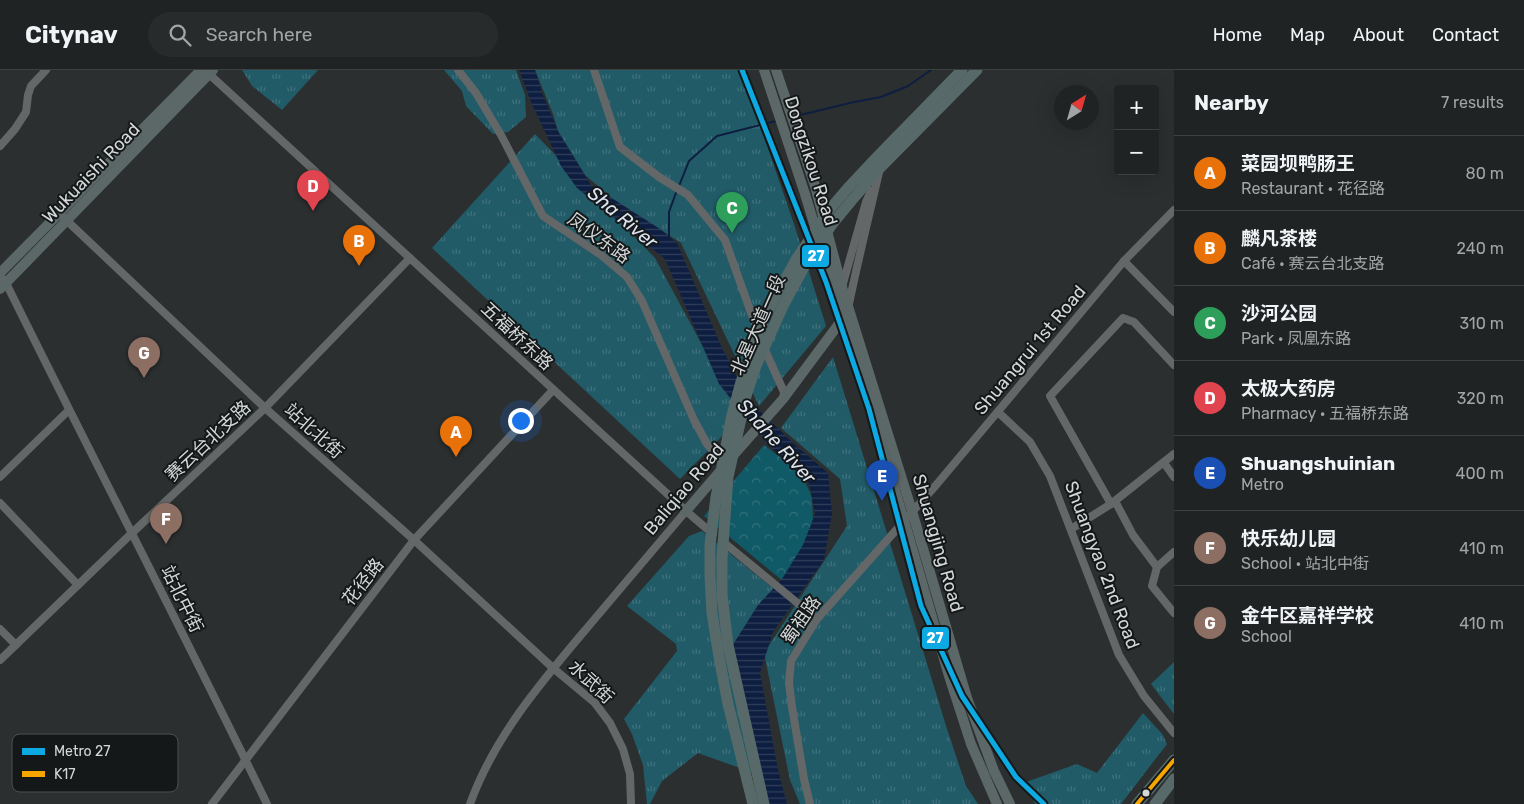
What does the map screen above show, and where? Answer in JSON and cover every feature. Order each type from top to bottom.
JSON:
[{"type":"highway","name":"北星大道一段","points":[[753,804],[728,704],[712,613],[710,576],[710,546],[716,497],[732,415],[741,382],[764,320],[776,296],[802,250],[830,209],[962,70]]},
{"type":"highway","name":"北星大道一段","points":[[764,804],[728,645],[722,594],[722,558],[728,477],[746,396],[756,366],[783,306],[809,258],[833,223],[880,168],[977,70]]},
{"type":"highway","points":[[1138,804],[1174,760]]},
{"type":"highway","points":[[1156,804],[1174,779]]},
{"type":"main road","name":"Dongzikou Road","points":[[764,70],[805,194],[842,320]]},
{"type":"main road","name":"Dongzikou Road","points":[[776,70],[815,186],[842,287]]},
{"type":"main road","name":"Wukuaishi Road","points":[[2,280],[59,213],[206,72]]},
{"type":"main road","name":"Wukuaishi Road","points":[[2,280],[67,221],[206,72]]},
{"type":"main road","name":"Shuangjing Road","points":[[842,287],[849,304],[912,511],[967,698],[994,771],[1010,804]]},
{"type":"main road","name":"Baliqiao Road","points":[[686,511],[783,399],[842,320],[849,304]]},
{"type":"main road","name":"Shuangjing Road","points":[[842,320],[968,736],[997,804]]},
{"type":"main road","points":[[1138,804],[1174,756]]},
{"type":"main road","points":[[1156,804],[1174,783]]},
{"type":"street","points":[[0,146],[15,129],[26,112],[31,86],[46,70]]},
{"type":"street","name":"凤仪东路","points":[[458,70],[476,92],[501,135],[543,216],[601,255],[627,277],[642,300],[706,444],[725,465]]},
{"type":"street","points":[[594,70],[620,147],[659,177],[688,195],[725,240],[764,350],[784,392],[783,399]]},
{"type":"street","name":"Baliqiao Road","points":[[849,304],[859,252],[882,158],[894,136],[905,122],[955,70]]},
{"type":"street","name":"Baliqiao Road","points":[[842,287],[866,202],[885,159],[892,149],[966,70]]},
{"type":"street","name":"Baliqiao Road","points":[[878,175],[914,142],[944,101],[977,70]]},
{"type":"street","name":"五福桥东路","points":[[206,72],[686,511],[817,619]]},
{"type":"street","name":"Shuangrui 1st Road","points":[[912,511],[937,484],[1124,261],[1174,210]]},
{"type":"street","name":"站北北街","points":[[59,213],[265,408],[414,540],[553,668]]},
{"type":"street","name":"赛云台北支路","points":[[0,660],[265,408],[410,258]]},
{"type":"street","points":[[1124,261],[1174,312]]},
{"type":"street","name":"站北中街","points":[[2,280],[132,533],[267,804]]},
{"type":"street","points":[[1157,567],[1133,535],[1050,396],[1123,318],[1134,322],[1174,365]]},
{"type":"street","name":"花径路","points":[[212,804],[414,540],[554,390]]},
{"type":"street","points":[[0,477],[69,410]]},
{"type":"street","name":"Shuangyao 2nd Road","points":[[998,412],[1030,442],[1050,476],[1119,655],[1144,696],[1174,733]]},
{"type":"street","points":[[1071,529],[1113,502],[1174,454]]},
{"type":"street","points":[[1164,463],[1174,477]]},
{"type":"street","points":[[0,503],[78,586]]},
{"type":"street","name":"Baliqiao Road","points":[[470,804],[496,748],[521,710],[553,668],[686,511]]},
{"type":"street","name":"蜀祖路","points":[[810,804],[804,779],[789,683],[791,661],[817,619],[912,511]]},
{"type":"street","points":[[1174,552],[1157,567],[1152,586],[1174,613]]},
{"type":"street","points":[[0,629],[16,645]]},
{"type":"street","name":"水武街","points":[[553,668],[595,703],[610,723],[623,749],[630,774],[631,804]]},
{"type":"green space","points":[[242,70],[318,70],[282,110],[252,86]]},
{"type":"green space","points":[[444,70],[516,70],[525,95],[526,117],[508,132],[493,134],[466,106],[462,91]]},
{"type":"green space","points":[[535,70],[741,70],[794,224],[826,326],[759,406],[681,243],[613,199],[585,175],[558,131]]},
{"type":"green space","points":[[535,134],[655,258],[741,417],[680,479],[432,248]]},
{"type":"green space","points":[[833,357],[947,729],[966,786],[978,804],[800,804],[790,780],[764,653],[847,526],[840,479],[781,428]]},
{"type":"green space","points":[[764,445],[801,473],[812,497],[813,521],[808,548],[784,582],[704,516]]},
{"type":"green space","points":[[702,531],[774,589],[747,640],[765,777],[698,753],[662,781],[650,804],[647,804],[643,765],[632,734],[624,719],[677,651],[676,644],[627,606],[689,536]]},
{"type":"green space","points":[[1174,662],[1174,714],[1151,684]]},
{"type":"green space","points":[[1143,713],[1163,735],[1167,744],[1121,804],[1035,804],[1026,782],[1077,764],[1097,773]]},
{"type":"water","points":[[519,70],[535,70],[559,133],[591,185],[660,229],[677,243],[722,348],[749,400],[793,443],[828,473],[832,514],[824,560],[773,632],[760,673],[778,770],[787,804],[767,804],[727,654],[758,605],[782,579],[803,545],[815,514],[809,483],[769,446],[719,384],[665,259],[577,188],[561,166],[531,102]]},
{"type":"waterway","points":[[796,116],[881,97],[908,86],[931,70]]},
{"type":"waterway","points":[[679,186],[689,161],[717,136],[776,121]]},
{"type":"waterway","name":"Sha River","points":[[669,239],[669,212],[677,190]]},
{"type":"metro line","name":"27","points":[[742,70],[826,282],[869,409],[921,606],[962,696],[1016,777],[1044,804]]},
{"type":"transit line","name":"K17","points":[[1137,804],[1174,760]]},
{"type":"place","name":"太极大药房","points":[[313,211]]},
{"type":"place","name":"沙河公园","points":[[732,233]]},
{"type":"place","name":"麟凡茶楼","points":[[359,266]]},
{"type":"place","name":"金牛区嘉祥学校","points":[[144,378]]},
{"type":"place","name":"菜园坝鸭肠王","points":[[456,457]]},
{"type":"place","name":"Shuangshuinian","points":[[882,501]]},
{"type":"place","name":"快乐幼儿园","points":[[166,544]]},
{"type":"water label","name":"Shahe River","points":[[777,441]]}]
